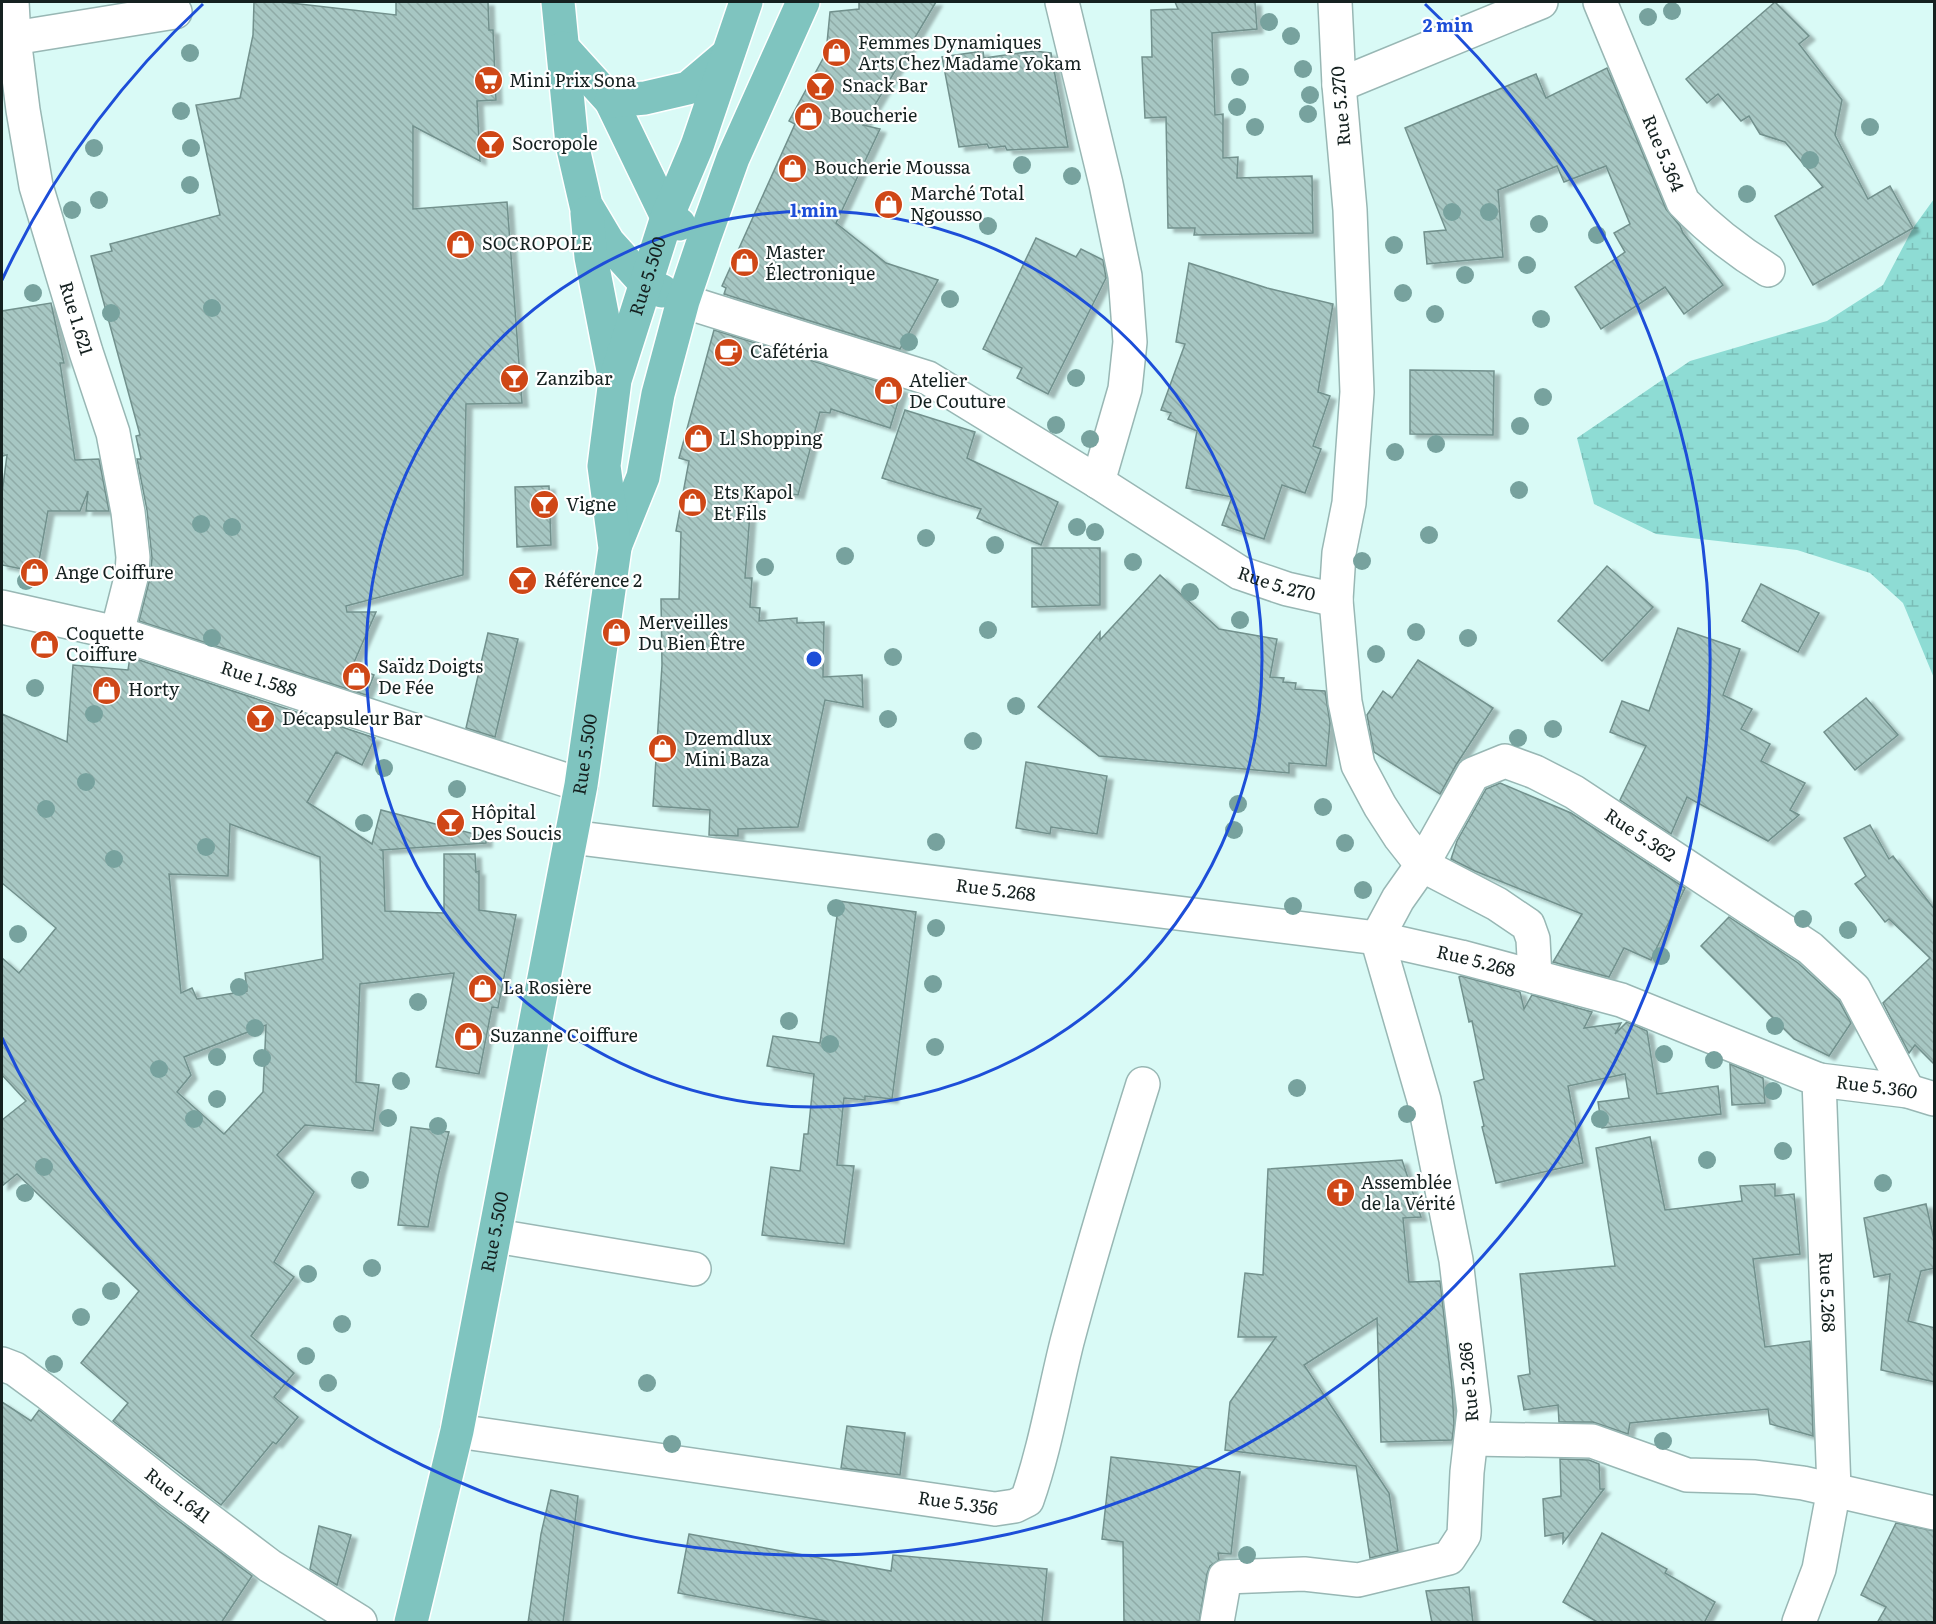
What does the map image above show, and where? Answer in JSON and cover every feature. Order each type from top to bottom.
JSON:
[{"type":"main road","points":[[558,2],[572,144],[586,205],[591,257],[615,380]]},
{"type":"main road","name":"Rue 5.500","points":[[411,1623],[457,1431],[581,785],[615,548],[604,466],[615,380],[667,217],[697,146],[746,2]]},
{"type":"main road","points":[[615,548],[643,477],[658,394],[682,301],[733,158],[803,2]]},
{"type":"main road","points":[[563,48],[611,101],[667,217],[704,239]]},
{"type":"main road","points":[[611,101],[645,98],[688,88],[727,55]]},
{"type":"main road","points":[[586,205],[608,242],[645,284],[682,301]]},
{"type":"street","name":"Rue 1.621","points":[[12,2],[23,110],[36,186],[113,433],[128,512],[133,557],[132,574],[117,633]]},
{"type":"street","points":[[1062,2],[1106,184],[1126,287],[1130,342],[1125,389],[1098,482]]},
{"type":"street","name":"Rue 5.270","points":[[682,301],[928,378],[1098,482],[1240,573],[1287,589],[1335,600],[1339,553],[1348,503],[1357,392],[1350,210],[1339,85],[1335,2]]},
{"type":"street","points":[[1339,85],[1541,2]]},
{"type":"street","name":"Rue 5.364","points":[[1600,2],[1683,202],[1702,222],[1738,251],[1768,270]]},
{"type":"street","points":[[14,38],[175,12]]},
{"type":"street","points":[[1335,600],[1345,702],[1358,765],[1380,806],[1422,865],[1497,904],[1528,925],[1533,939],[1534,977]]},
{"type":"street","name":"Rue 1.588","points":[[2,607],[117,633],[581,785]]},
{"type":"street","name":"Rue 5.362","points":[[1377,938],[1398,899],[1422,865],[1473,774],[1505,761],[1534,772],[1574,792],[1810,948],[1854,989],[1921,1095]]},
{"type":"street","name":"Rue 5.268","points":[[571,837],[1377,938],[1621,1000],[1819,1080],[1834,1489],[1819,1569],[1799,1623]]},
{"type":"street","name":"Rue 5.266","points":[[1217,1623],[1225,1577],[1304,1574],[1358,1580],[1449,1558],[1464,1535],[1467,1472],[1474,1411],[1456,1260],[1424,1100],[1377,938]]},
{"type":"street","name":"Rue 5.360","points":[[1819,1080],[1921,1095]]},
{"type":"street","name":"Rue 5.356","points":[[457,1431],[995,1509],[1015,1506],[1027,1500],[1036,1474],[1058,1377],[1093,1243],[1143,1084]]},
{"type":"street","points":[[496,1236],[694,1269]]},
{"type":"street","name":"Rue 1.641","points":[[2,1364],[15,1370],[49,1394],[270,1566],[360,1623]]},
{"type":"street","points":[[1472,1439],[1592,1441],[1687,1475],[1755,1477],[1834,1489],[1935,1513]]},
{"type":"green space","points":[[1934,199],[1934,678],[1903,603],[1870,573],[1797,550],[1656,534],[1594,504],[1577,438],[1690,361],[1827,321],[1883,285],[1913,228]]},
{"type":"building","points":[[254,2],[282,2],[396,15],[396,2],[488,2],[489,30],[493,30],[496,100],[477,101],[480,161],[413,126],[413,209],[507,202],[522,403],[466,404],[463,575],[346,606],[347,612],[376,612],[352,667],[374,675],[366,695],[139,621],[150,578],[152,558],[147,510],[137,459],[141,459],[136,436],[140,435],[91,256],[112,251],[110,244],[220,215],[196,105],[240,98],[253,35]]},
{"type":"building","points":[[859,2],[936,2],[863,125],[880,129],[836,223],[886,263],[938,280],[900,349],[724,294],[726,288],[722,286],[795,124],[789,121],[826,53],[830,12],[859,9]]},
{"type":"building","points":[[1175,2],[1255,2],[1257,29],[1212,33],[1215,115],[1223,114],[1223,158],[1238,157],[1237,178],[1312,176],[1313,233],[1194,235],[1195,228],[1168,228],[1166,117],[1145,118],[1142,57],[1152,57],[1151,10],[1178,9]]},
{"type":"building","points":[[1775,2],[1809,36],[1799,44],[1842,100],[1835,135],[1868,199],[1890,186],[1913,228],[1813,285],[1775,216],[1823,187],[1785,142],[1760,134],[1749,116],[1741,121],[1718,94],[1707,103],[1686,79]]},
{"type":"building","points":[[983,51],[984,58],[1034,51],[1051,53],[1068,147],[1007,150],[1005,146],[989,148],[987,144],[959,147],[942,57]]},
{"type":"building","points":[[1607,68],[1666,209],[1723,285],[1684,314],[1665,287],[1601,329],[1575,287],[1625,252],[1614,233],[1630,224],[1606,166],[1564,182],[1557,166],[1498,190],[1503,257],[1427,264],[1424,232],[1446,230],[1405,128],[1536,74],[1546,98]]},
{"type":"building","points":[[1036,238],[1076,257],[1081,249],[1103,260],[1106,278],[1048,394],[1017,378],[1022,368],[983,349]]},
{"type":"building","points":[[1189,263],[1267,288],[1333,304],[1318,392],[1330,396],[1313,446],[1321,449],[1305,493],[1282,485],[1264,539],[1222,525],[1232,497],[1186,488],[1197,431],[1168,419],[1171,413],[1161,410],[1185,344],[1176,342]]},
{"type":"building","points":[[51,303],[64,363],[60,363],[75,460],[99,459],[109,511],[86,511],[88,491],[80,511],[48,511],[37,572],[2,565],[2,493],[7,455],[2,456],[2,311]]},
{"type":"building","points":[[714,330],[902,389],[890,428],[831,409],[830,413],[820,412],[798,495],[752,488],[745,578],[752,578],[750,607],[760,608],[759,621],[797,618],[797,623],[824,622],[823,677],[862,675],[863,707],[825,700],[798,827],[738,829],[738,836],[709,835],[710,810],[653,806],[662,665],[661,599],[679,599],[681,532],[676,531],[689,461],[679,458]]},
{"type":"building","points":[[1410,370],[1494,371],[1493,435],[1410,434]]},
{"type":"building","points":[[905,410],[975,432],[967,458],[1058,502],[1041,545],[977,518],[981,509],[882,478]]},
{"type":"building","points":[[549,486],[551,545],[517,547],[515,487]]},
{"type":"building","points":[[1032,548],[1100,548],[1100,605],[1032,607]]},
{"type":"building","points":[[1607,566],[1653,607],[1602,661],[1558,621]]},
{"type":"building","points":[[1160,575],[1219,629],[1277,639],[1270,677],[1284,678],[1283,682],[1296,683],[1295,689],[1325,691],[1330,723],[1326,766],[1289,763],[1289,773],[1099,756],[1038,707],[1100,632],[1100,640]]},
{"type":"building","points":[[1761,584],[1819,613],[1798,652],[1742,621]]},
{"type":"building","points":[[1678,628],[1740,649],[1723,695],[1752,709],[1741,729],[1770,744],[1761,761],[1805,783],[1790,810],[1799,815],[1768,841],[1687,797],[1671,834],[1620,800],[1646,746],[1610,732],[1622,701],[1649,711]]},
{"type":"building","points":[[488,633],[518,639],[495,737],[466,728]]},
{"type":"building","points":[[130,657],[375,738],[362,765],[336,752],[307,802],[372,844],[381,810],[486,837],[486,843],[381,850],[383,851],[385,911],[444,913],[444,854],[475,854],[476,872],[479,871],[479,910],[516,915],[498,1008],[492,1007],[479,1074],[436,1067],[454,973],[360,984],[356,1082],[379,1085],[373,1131],[305,1125],[277,1155],[314,1192],[274,1262],[294,1277],[251,1336],[294,1373],[274,1397],[298,1417],[276,1444],[273,1442],[221,1505],[113,1421],[128,1403],[81,1363],[139,1291],[17,1174],[2,1186],[2,1120],[26,1101],[2,1075],[2,958],[19,973],[56,928],[2,883],[2,714],[67,742],[73,665],[128,670]],"holes":[[[230,824],[320,857],[323,959],[245,973],[247,991],[197,999],[192,988],[181,993],[169,874],[228,876]],[[266,1025],[263,1092],[224,1134],[177,1092],[191,1075],[184,1057]]]},
{"type":"building","points":[[1418,660],[1493,708],[1440,794],[1374,752],[1367,715],[1383,691],[1392,698]]},
{"type":"building","points":[[1866,698],[1898,735],[1855,770],[1824,732]]},
{"type":"building","points":[[1026,762],[1107,776],[1097,834],[1051,827],[1050,834],[1016,828]]},
{"type":"building","points":[[1500,783],[1571,813],[1685,888],[1651,960],[1624,948],[1609,977],[1553,962],[1582,914],[1451,859],[1457,841],[1486,789]]},
{"type":"building","points":[[1870,825],[1889,859],[1893,856],[1935,910],[1935,1065],[1915,1045],[1909,1053],[1883,1003],[1930,958],[1889,919],[1885,922],[1855,884],[1866,876],[1844,838]]},
{"type":"building","points":[[839,901],[916,912],[892,1099],[865,1096],[865,1100],[844,1098],[837,1165],[854,1166],[844,1244],[762,1235],[771,1167],[800,1171],[804,1134],[808,1134],[814,1074],[767,1066],[773,1036],[820,1043]]},
{"type":"building","points":[[1729,917],[1798,963],[1839,1001],[1851,1023],[1829,1056],[1794,1039],[1701,946]]},
{"type":"building","points":[[1459,977],[1520,992],[1524,1009],[1532,995],[1592,1012],[1584,1028],[1621,1023],[1615,1034],[1627,1022],[1647,1031],[1657,1094],[1718,1086],[1721,1114],[1602,1128],[1598,1102],[1629,1098],[1625,1074],[1568,1086],[1583,1163],[1496,1183],[1474,1082],[1484,1079],[1472,1021],[1469,1022]]},
{"type":"building","points":[[1730,1064],[1763,1078],[1765,1103],[1732,1105]]},
{"type":"building","points":[[411,1127],[449,1132],[428,1227],[398,1225]]},
{"type":"building","points":[[1650,1137],[1665,1210],[1742,1201],[1740,1186],[1775,1184],[1775,1196],[1794,1194],[1800,1254],[1753,1259],[1765,1347],[1810,1341],[1813,1436],[1770,1424],[1768,1409],[1630,1423],[1628,1434],[1593,1422],[1559,1422],[1558,1405],[1524,1410],[1518,1376],[1530,1374],[1520,1274],[1615,1266],[1596,1148]]},
{"type":"building","points":[[1402,1160],[1421,1217],[1403,1218],[1409,1282],[1440,1281],[1452,1388],[1454,1424],[1452,1440],[1381,1442],[1377,1318],[1304,1365],[1389,1493],[1398,1551],[1370,1558],[1356,1466],[1225,1450],[1230,1402],[1276,1337],[1238,1337],[1245,1273],[1263,1275],[1268,1169]]},
{"type":"building","points":[[1926,1204],[1935,1244],[1935,1268],[1921,1271],[1908,1321],[1935,1328],[1935,1382],[1881,1370],[1890,1274],[1874,1277],[1864,1218]]},
{"type":"building","points":[[2,1402],[31,1421],[39,1410],[160,1507],[252,1576],[221,1623],[2,1623]]},
{"type":"building","points":[[847,1426],[905,1433],[900,1475],[841,1468]]},
{"type":"building","points":[[1111,1457],[1240,1472],[1231,1554],[1218,1553],[1219,1560],[1210,1566],[1199,1623],[1124,1623],[1123,1542],[1102,1539]]},
{"type":"building","points":[[1560,1459],[1589,1460],[1599,1464],[1600,1489],[1604,1489],[1563,1543],[1563,1533],[1545,1536],[1543,1499],[1561,1496]]},
{"type":"building","points":[[551,1490],[578,1496],[563,1623],[528,1623],[541,1534]]},
{"type":"building","points":[[1896,1523],[1935,1531],[1935,1623],[1877,1623],[1886,1607],[1861,1595]]},
{"type":"building","points":[[319,1526],[351,1535],[337,1585],[310,1569]]},
{"type":"building","points":[[1602,1533],[1667,1569],[1665,1573],[1715,1602],[1704,1623],[1599,1623],[1563,1602]]},
{"type":"building","points":[[689,1534],[891,1571],[893,1555],[1047,1569],[1042,1623],[836,1623],[678,1593]]},
{"type":"building","points":[[1469,1587],[1473,1623],[1432,1623],[1426,1591]]},
{"type":"place","name":"Femmes Dynamiques Arts Chez Madame Yokam","points":[[837,53]]},
{"type":"place","name":"Mini Prix Sona","points":[[488,81]]},
{"type":"place","name":"Snack Bar","points":[[821,86]]},
{"type":"place","name":"Boucherie","points":[[809,116]]},
{"type":"place","name":"Socropole","points":[[491,144]]},
{"type":"place","name":"Boucherie Moussa","points":[[793,168]]},
{"type":"place","name":"Marché Total Ngousso","points":[[889,204]]},
{"type":"place","name":"SOCROPOLE","points":[[461,244]]},
{"type":"place","name":"Master Électronique","points":[[744,263]]},
{"type":"place","name":"Cafétéria","points":[[729,352]]},
{"type":"place","name":"Zanzibar","points":[[515,379]]},
{"type":"place","name":"Atelier De Couture","points":[[888,391]]},
{"type":"place","name":"Ll Shopping","points":[[698,439]]},
{"type":"place","name":"Ets Kapol Et Fils","points":[[692,503]]},
{"type":"place","name":"Vigne","points":[[545,505]]},
{"type":"place","name":"Ange Coiffure","points":[[34,573]]},
{"type":"place","name":"Référence 2","points":[[523,581]]},
{"type":"place","name":"Merveilles Du Bien Être","points":[[617,633]]},
{"type":"place","name":"Coquette Coiffure","points":[[45,644]]},
{"type":"place","name":"Saïdz Doigts De Fée","points":[[357,677]]},
{"type":"place","name":"Horty","points":[[107,690]]},
{"type":"place","name":"Décapsuleur Bar","points":[[261,719]]},
{"type":"place","name":"Dzemdlux Mini Baza","points":[[663,749]]},
{"type":"place","name":"Hôpital Des Soucis","points":[[450,823]]},
{"type":"place","name":"La Rosière","points":[[482,988]]},
{"type":"place","name":"Suzanne Coiffure","points":[[469,1036]]},
{"type":"place","name":"Assemblée de la Vérité","points":[[1340,1193]]}]
